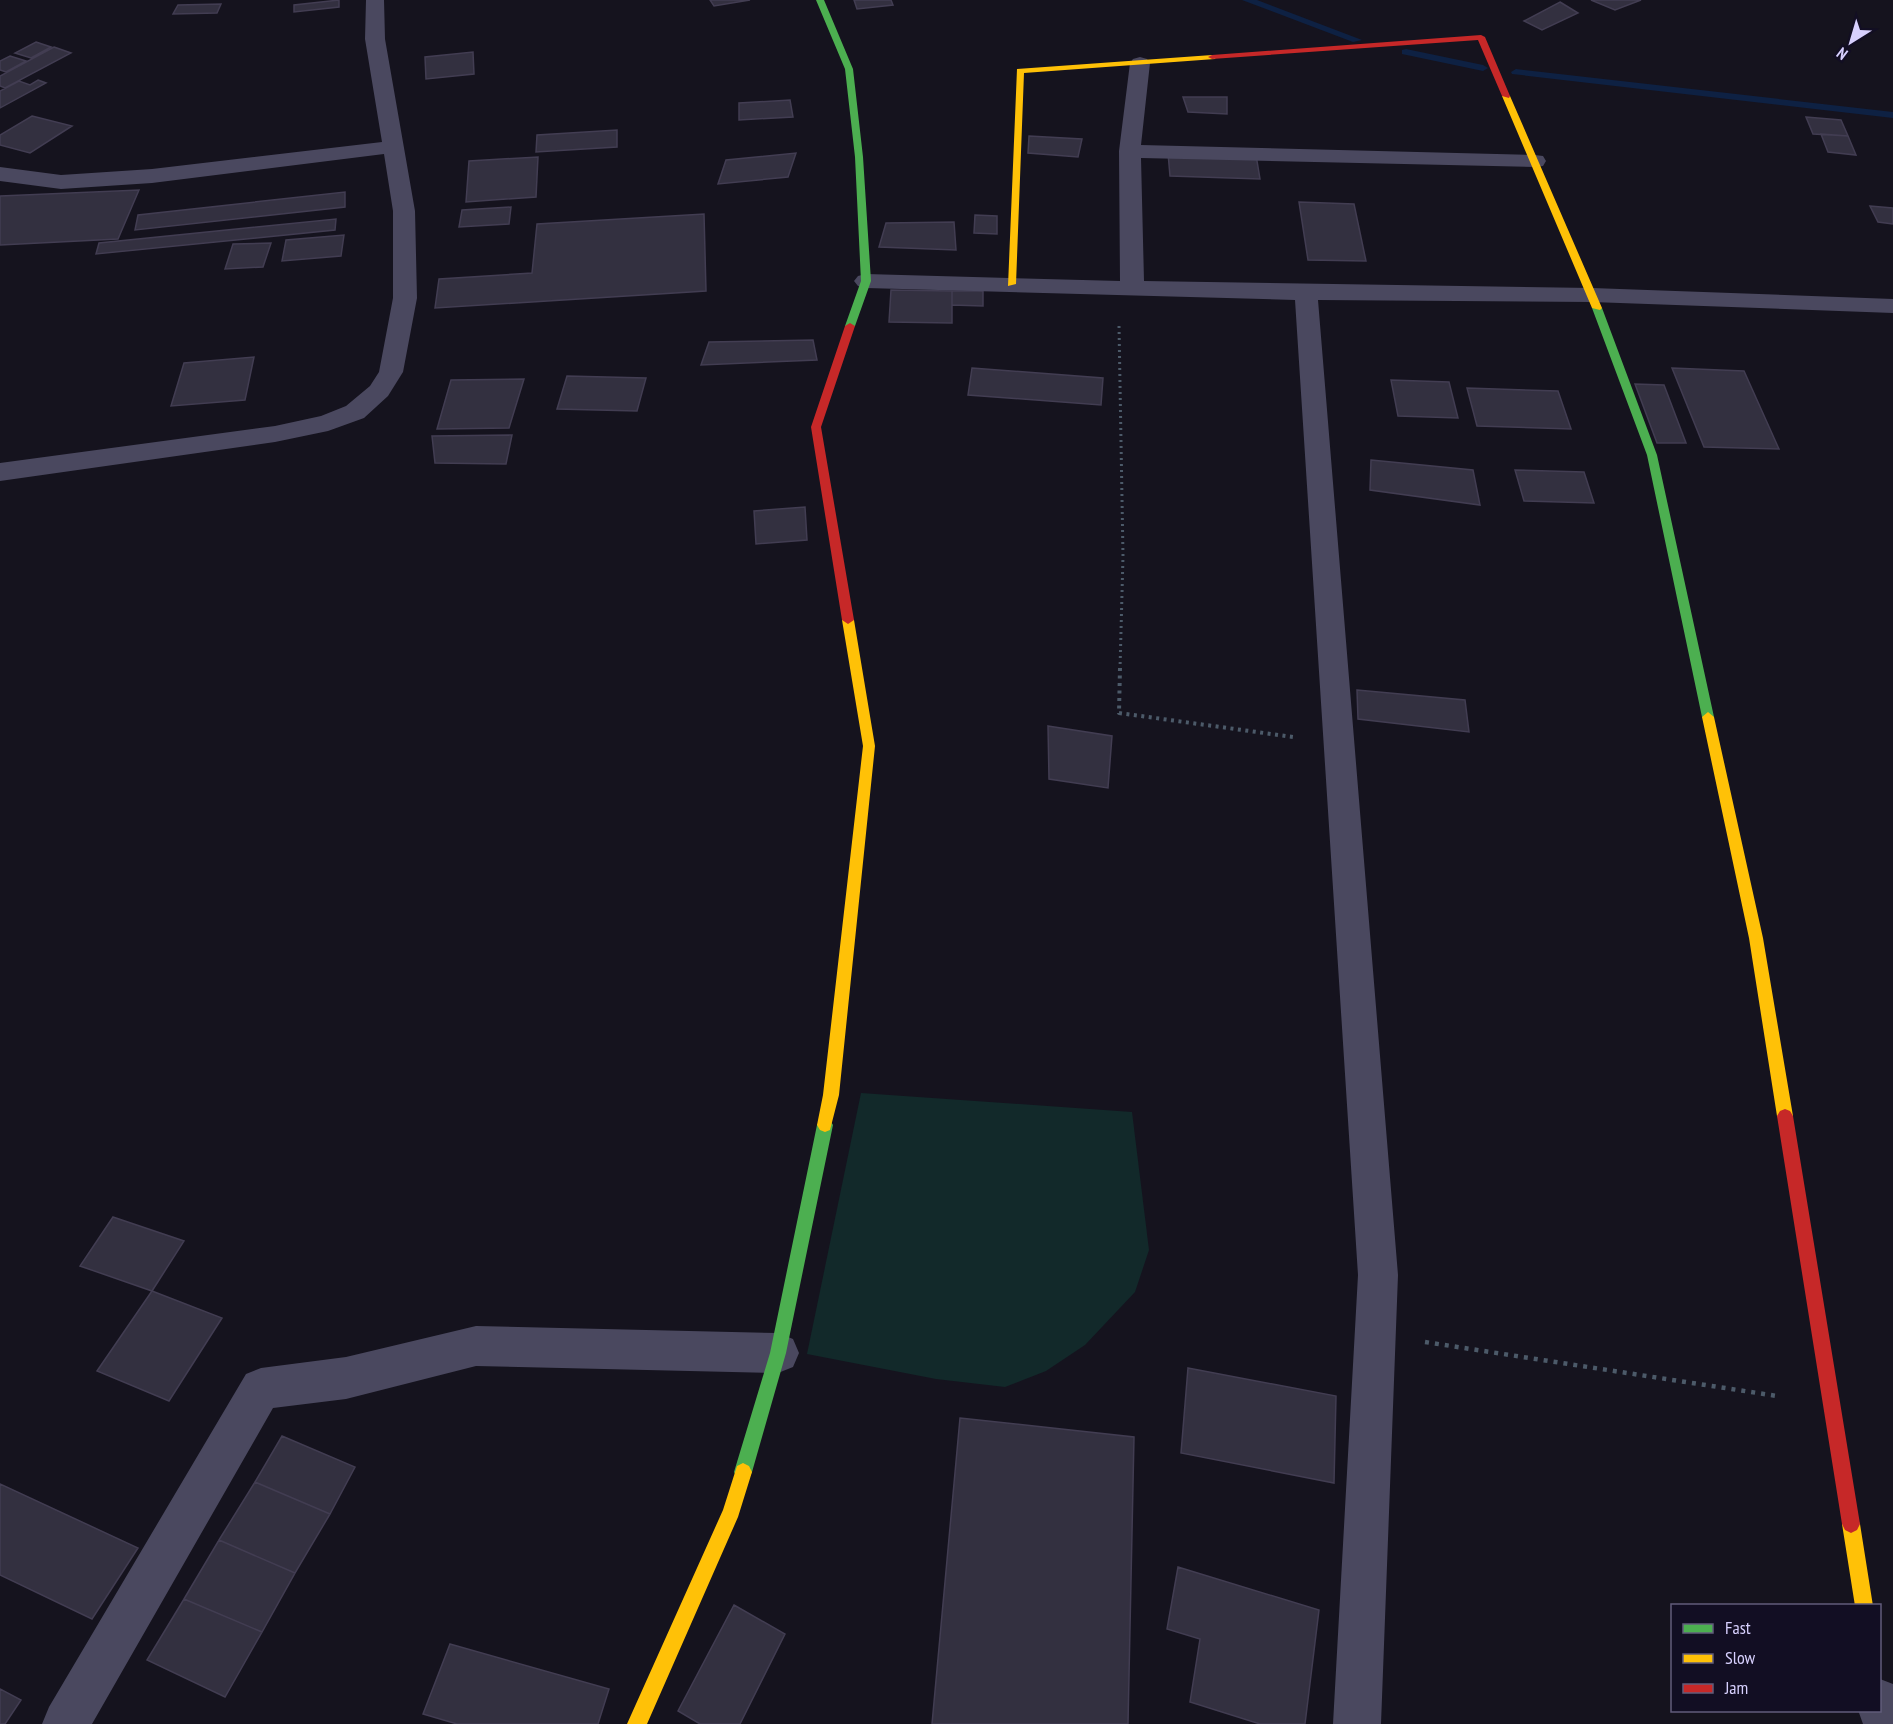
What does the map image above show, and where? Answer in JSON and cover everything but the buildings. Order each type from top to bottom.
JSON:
[{"type":"street","points":[[0,472],[275,434],[328,423],[355,412],[379,391],[392,372],[405,298],[404,211],[391,147],[388,111],[375,39],[375,0]]},
{"type":"street","points":[[637,1724],[732,1511],[778,1353],[831,1095],[869,746],[816,427],[866,281],[859,157],[849,69],[820,0]]},
{"type":"street","points":[[1011,284],[1020,71],[1480,38],[1592,295],[1652,455],[1749,904],[1864,1604]]},
{"type":"street","points":[[1125,287],[1130,151],[1140,63]]},
{"type":"street","points":[[0,174],[61,182],[152,176],[391,147]]},
{"type":"street","points":[[1130,151],[1535,161]]},
{"type":"street","points":[[866,281],[1306,293],[1592,295],[1893,306]]},
{"type":"street","points":[[1306,293],[1378,1275],[1357,1724]]},
{"type":"street","points":[[66,1724],[261,1389],[346,1378],[476,1346],[778,1353]]},
{"type":"path","points":[[1125,287],[1119,713],[1338,743]]},
{"type":"path","points":[[1376,1334],[1831,1404]]},
{"type":"green space","points":[[861,1093],[1132,1112],[1149,1250],[1135,1292],[1085,1345],[1046,1371],[1005,1387],[936,1379],[807,1354]]},
{"type":"waterway","points":[[1247,0],[1357,40]]},
{"type":"waterway","points":[[1406,52],[1483,68]]},
{"type":"waterway","points":[[1516,72],[1893,115]]},
{"type":"traffic: fast","points":[[820,0],[849,69],[859,157],[866,281],[850,326]]},
{"type":"traffic: fast","points":[[1597,308],[1652,455],[1708,717]]},
{"type":"traffic: fast","points":[[743,1472],[778,1353],[825,1125]]},
{"type":"traffic: slow","points":[[1011,284],[1020,71],[1212,57]]},
{"type":"traffic: slow","points":[[1506,96],[1597,308]]},
{"type":"traffic: slow","points":[[825,1125],[831,1095],[869,746],[848,620]]},
{"type":"traffic: slow","points":[[1708,717],[1756,938],[1785,1116]]},
{"type":"traffic: slow","points":[[637,1724],[732,1511],[743,1472]]},
{"type":"traffic: slow","points":[[1851,1524],[1864,1604]]},
{"type":"traffic: jam","points":[[1212,57],[1481,37],[1506,96]]},
{"type":"traffic: jam","points":[[848,620],[816,427],[850,326]]},
{"type":"traffic: jam","points":[[1785,1116],[1851,1524]]}]
